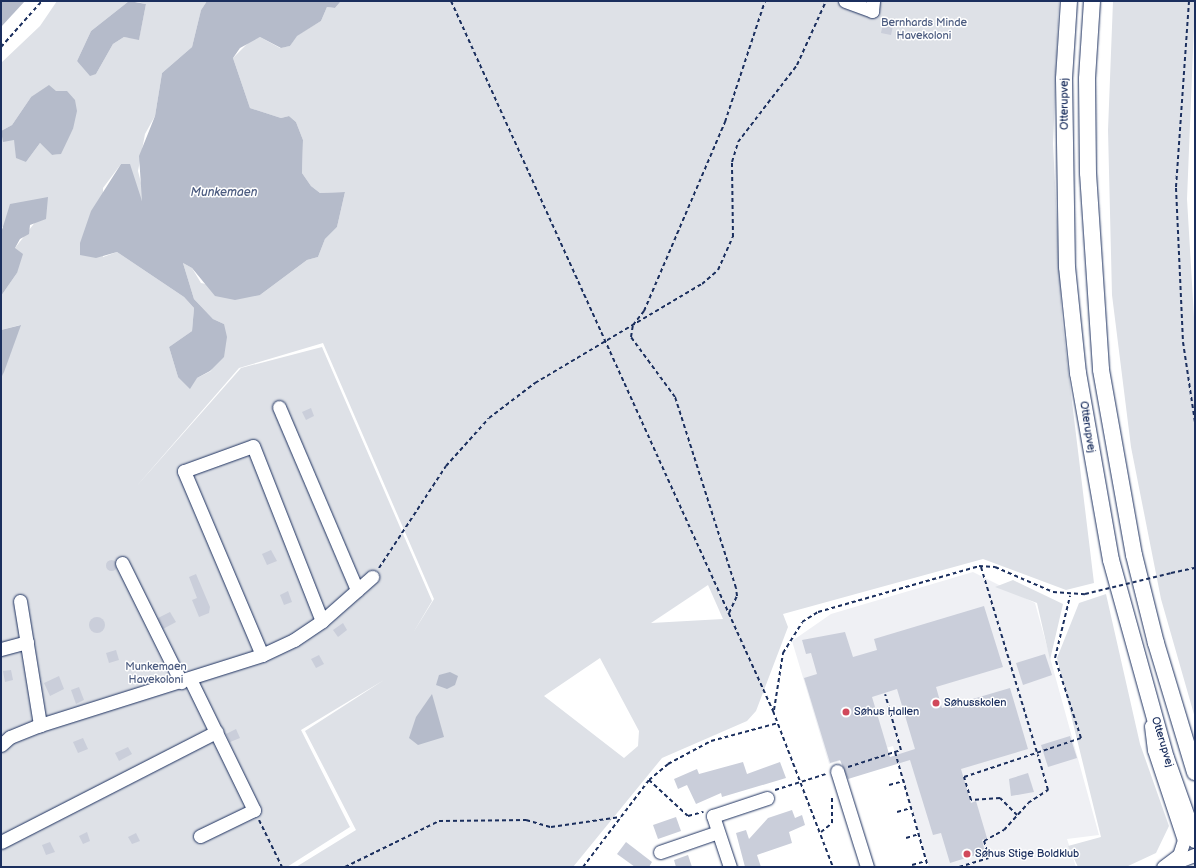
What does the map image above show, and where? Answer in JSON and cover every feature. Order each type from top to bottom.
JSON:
[{"type":"main road","name":"Otterupvej","points":[[1069,1],[1064,79],[1067,251],[1078,374],[1111,560],[1145,684],[1195,840]]},
{"type":"main road","name":"Otterupvej","points":[[1092,1],[1087,79],[1088,173],[1101,370],[1134,555],[1156,643],[1195,772]]},
{"type":"street","points":[[845,1],[872,11],[873,1]]},
{"type":"street","points":[[279,407],[357,590]]},
{"type":"street","points":[[262,655],[184,471],[253,446],[322,621]]},
{"type":"street","points":[[122,563],[185,680],[216,732],[254,810],[200,836]]},
{"type":"street","points":[[1,745],[10,737],[40,724],[262,655],[294,640],[322,621],[372,577]]},
{"type":"street","points":[[20,601],[40,724]]},
{"type":"street","points":[[1,649],[27,642]]},
{"type":"street","points":[[1145,684],[1154,750],[1184,840],[1179,855],[1163,867]]},
{"type":"street","points":[[1,842],[216,732]]},
{"type":"street","points":[[832,774],[867,867]]},
{"type":"street","points":[[730,867],[713,816],[767,798]]},
{"type":"street","points":[[660,852],[718,832]]},
{"type":"street","points":[[1163,867],[1195,855]]},
{"type":"path","points":[[1,47],[42,1]]},
{"type":"path","points":[[451,1],[773,711],[833,867]]},
{"type":"path","points":[[729,613],[737,596],[736,588],[675,397],[631,337],[633,325],[644,311],[725,122],[765,1]]},
{"type":"path","points":[[372,577],[446,466],[489,418],[535,383],[605,340],[702,284],[718,270],[727,255],[733,238],[732,162],[738,142],[796,65],[826,1]]},
{"type":"path","points":[[1189,1],[1176,188],[1183,342],[1195,422]]},
{"type":"path","points":[[958,867],[989,858],[984,842],[1004,830],[1028,803],[1048,790],[981,567]]},
{"type":"path","points":[[773,711],[783,653],[802,622],[818,612],[962,569],[995,567],[1070,596],[1085,594],[1195,568]]},
{"type":"path","points":[[1017,815],[1000,798],[971,800],[964,777],[1081,738],[1055,658],[1070,596]]},
{"type":"path","points":[[767,798],[770,791],[832,774],[901,750],[885,694]]},
{"type":"path","points":[[583,867],[649,780],[668,764],[711,741],[778,723]]},
{"type":"path","points":[[895,752],[928,867]]},
{"type":"path","points":[[649,780],[688,816],[705,811],[713,816]]},
{"type":"path","points":[[889,785],[904,781]]},
{"type":"path","points":[[820,832],[832,823],[832,793]]},
{"type":"path","points":[[897,812],[911,808]]},
{"type":"path","points":[[254,810],[282,867]]},
{"type":"path","points":[[346,867],[439,821],[526,820],[551,827],[620,817]]},
{"type":"path","points":[[906,838],[919,834]]},
{"type":"path","points":[[912,865],[926,861]]},
{"type":"shaded area","name":"Søhusskolen","points":[[973,572],[1035,603],[1099,835],[1067,839],[1076,867],[929,867],[893,746],[829,764],[792,641],[831,614]]},
{"type":"green space","points":[[57,1],[129,1],[91,31],[77,61],[96,74],[113,44],[124,37],[139,39],[146,4],[133,1],[207,1],[201,10],[192,47],[162,73],[155,116],[145,134],[138,171],[144,195],[142,201],[121,164],[103,188],[103,257],[117,252],[184,297],[194,308],[192,331],[169,347],[178,377],[197,378],[211,371],[224,324],[213,319],[194,299],[183,263],[192,268],[201,283],[260,295],[307,260],[318,257],[325,239],[337,227],[345,192],[320,193],[311,186],[302,173],[303,140],[296,122],[289,116],[281,118],[250,108],[233,58],[250,41],[260,37],[280,48],[290,46],[296,36],[321,21],[327,7],[335,8],[341,1],[1059,1],[1053,144],[1062,319],[1094,583],[1066,590],[983,559],[783,614],[788,627],[756,711],[747,721],[662,758],[573,867],[296,867],[356,830],[305,731],[384,680],[301,730],[350,827],[287,867],[1,867],[1,378],[20,325],[1,330],[1,296],[17,273],[15,248],[36,221],[2,227],[1,233],[1,136],[14,140],[26,162],[40,143],[52,155],[60,154],[73,129],[31,97],[12,125],[1,131],[1,63],[40,26]],"holes":[[[323,343],[434,599],[413,633],[432,601],[322,347],[241,368],[135,488],[239,368]],[[708,585],[723,619],[651,623]],[[600,658],[639,731],[638,746],[624,758],[544,696]]]},
{"type":"green space","points":[[1113,1],[1195,1],[1187,199],[1195,334],[1195,718],[1161,599],[1131,447],[1112,295],[1108,130]]},
{"type":"green space","points":[[1013,580],[1063,604],[1050,660],[1037,603],[995,587]]},
{"type":"green space","points":[[1106,594],[1140,744],[1169,826],[1156,853],[1126,867],[1078,867],[1068,846],[1101,837],[1057,658],[1079,603]]},
{"type":"water","points":[[1,1],[25,1],[1,27]]},
{"type":"water","points":[[129,1],[146,4],[139,40],[124,37],[113,44],[96,74],[90,76],[77,61],[91,31]]},
{"type":"water","name":"Munkemaen","points":[[207,1],[341,1],[335,8],[327,7],[321,21],[297,36],[290,46],[281,48],[260,37],[240,48],[233,58],[250,108],[281,118],[289,116],[296,122],[303,140],[302,173],[311,186],[320,193],[345,192],[337,227],[325,239],[318,257],[307,260],[260,295],[235,300],[215,296],[192,268],[183,263],[194,299],[213,319],[224,324],[227,337],[224,357],[210,371],[197,378],[190,389],[178,377],[169,347],[192,331],[194,308],[184,297],[117,252],[96,258],[80,255],[80,243],[91,211],[121,164],[130,164],[142,201],[139,156],[155,116],[162,73],[192,47],[201,10]]},
{"type":"water","points":[[49,85],[56,91],[67,91],[75,100],[77,111],[73,129],[61,154],[52,155],[40,143],[26,162],[16,158],[14,140],[3,142],[1,131],[12,125],[31,97]]},
{"type":"water","points":[[48,197],[46,219],[30,225],[29,234],[20,239],[15,248],[23,254],[17,273],[1,296],[1,233],[10,204]]},
{"type":"water","points":[[21,325],[4,372],[1,378],[1,330]]},
{"type":"water","points":[[450,672],[458,676],[455,685],[447,689],[436,685],[439,675]]},
{"type":"water","points":[[432,694],[444,737],[418,745],[409,738],[416,717]]},
{"type":"building","points":[[883,23],[893,26],[891,35],[881,33]]},
{"type":"building","points":[[311,408],[314,416],[306,420],[302,412]]},
{"type":"building","points":[[271,550],[277,561],[267,565],[262,554]]},
{"type":"building","points":[[111,559],[115,561],[117,565],[115,569],[111,571],[107,569],[105,565],[107,561]]},
{"type":"building","points":[[196,574],[210,607],[209,613],[199,617],[192,600],[197,598],[189,577]]},
{"type":"building","points":[[288,591],[292,602],[284,605],[280,595]]},
{"type":"building","points":[[984,606],[1003,667],[936,687],[942,708],[1010,688],[1028,749],[961,769],[971,803],[976,801],[987,838],[982,840],[985,852],[950,863],[941,833],[933,835],[910,760],[848,779],[840,760],[830,763],[804,678],[817,674],[811,653],[806,654],[802,640],[845,632],[853,657],[877,650],[874,639]],"holes":[[[897,689],[915,749],[890,757],[872,697]]]},
{"type":"building","points":[[170,612],[176,622],[163,629],[158,618]]},
{"type":"building","points":[[97,617],[104,622],[105,625],[100,632],[97,633],[90,628],[89,625],[94,618]]},
{"type":"building","points":[[343,623],[347,630],[338,637],[333,630]]},
{"type":"building","points":[[116,650],[119,660],[109,663],[106,653]]},
{"type":"building","points":[[1045,654],[1052,675],[1023,685],[1016,663]]},
{"type":"building","points":[[319,655],[324,664],[316,668],[311,659]]},
{"type":"building","points":[[11,670],[13,680],[5,682],[3,671]]},
{"type":"building","points":[[59,676],[64,689],[50,696],[44,683]]},
{"type":"building","points":[[79,687],[84,700],[76,704],[71,690]]},
{"type":"building","points":[[236,729],[240,738],[230,742],[226,734]]},
{"type":"building","points":[[1070,736],[1077,758],[1048,767],[1041,745]]},
{"type":"building","points":[[83,738],[88,749],[78,753],[73,742]]},
{"type":"building","points":[[128,747],[132,754],[119,761],[115,753]]},
{"type":"building","points":[[743,762],[747,774],[780,762],[786,778],[722,797],[721,793],[696,804],[687,785],[678,789],[674,779],[697,769],[699,774]]},
{"type":"building","points":[[1028,773],[1034,792],[1011,796],[1009,779]]},
{"type":"building","points":[[792,810],[795,818],[802,815],[805,825],[789,832],[792,843],[757,855],[761,867],[745,867],[736,833],[746,830],[749,839],[768,818]]},
{"type":"building","points":[[676,817],[681,831],[658,839],[653,825]]},
{"type":"building","points":[[87,832],[90,841],[83,844],[79,836]]},
{"type":"building","points":[[136,833],[140,841],[132,844],[128,837]]},
{"type":"building","points":[[50,842],[55,852],[46,855],[42,845]]},
{"type":"building","points":[[626,842],[652,862],[649,867],[635,867],[617,854]]},
{"type":"building","points":[[688,855],[692,867],[676,867],[674,860]]},
{"type":"place","name":"Søhusskolen","points":[[936,703]]},
{"type":"place","name":"Søhus Hallen","points":[[846,712]]},
{"type":"place","name":"Søhus Stige Boldklub","points":[[967,854]]},
{"type":"park label","name":"Bernhards Minde Havekoloni","points":[[924,30]]},
{"type":"park label","name":"Munkemaen Havekoloni","points":[[156,674]]}]
